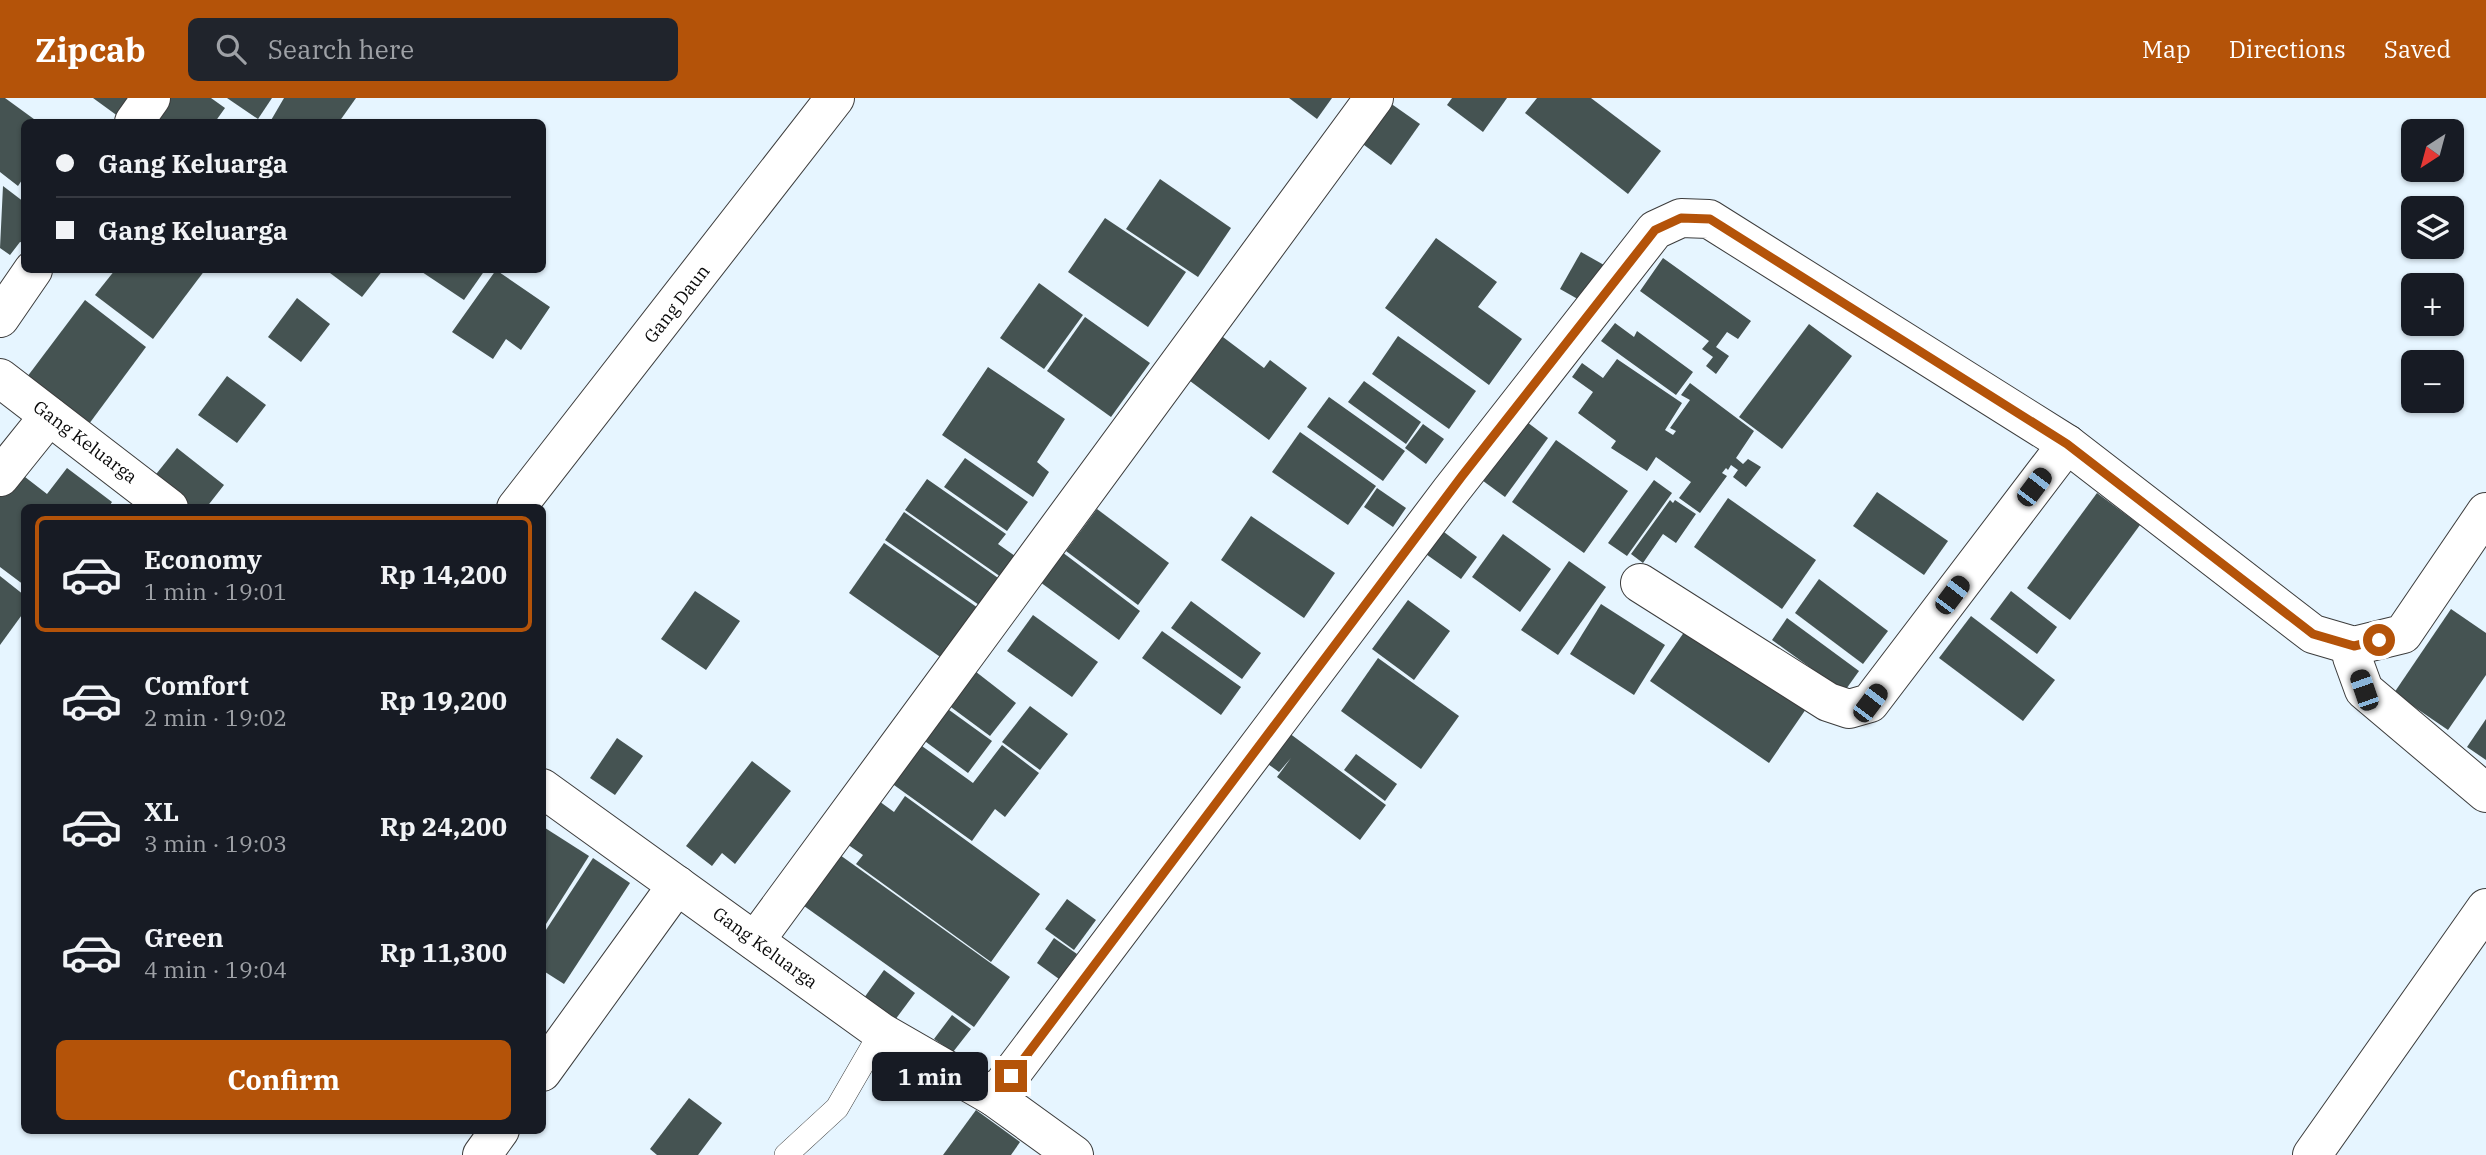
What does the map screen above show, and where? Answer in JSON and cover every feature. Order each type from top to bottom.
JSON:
[{"type":"street","points":[[136,119],[151,98]]},
{"type":"street","name":"Gang Daun","points":[[519,504],[835,98]]},
{"type":"street","points":[[755,940],[1374,98]]},
{"type":"street","points":[[994,1097],[1486,444],[1655,230],[1681,218],[1710,219],[2067,444],[2313,634],[2354,646],[2403,634],[2486,512]]},
{"type":"street","points":[[0,318],[31,273]]},
{"type":"street","name":"Gang Keluarga","points":[[0,378],[164,504]]},
{"type":"street","points":[[0,477],[49,416]]},
{"type":"street","points":[[1640,583],[1828,702],[1849,709],[1870,703],[2067,444]]},
{"type":"street","points":[[2354,646],[2352,657],[2364,690],[2486,793]]},
{"type":"street","name":"Gang Keluarga","points":[[546,791],[881,1032],[994,1097],[1073,1155]]},
{"type":"street","points":[[546,1066],[677,885]]},
{"type":"street","points":[[2312,1155],[2486,908]]},
{"type":"street","points":[[482,1155],[497,1134]]},
{"type":"lane","points":[[786,1155],[836,1108],[881,1032]]},
{"type":"building","points":[[0,98],[5,98],[34,119],[21,119],[21,182],[18,186],[0,172]]},
{"type":"building","points":[[93,98],[146,98],[128,119],[122,119]]},
{"type":"building","points":[[159,98],[211,98],[225,108],[217,119],[142,119]]},
{"type":"building","points":[[227,98],[272,98],[258,119]]},
{"type":"building","points":[[284,98],[356,98],[341,119],[272,119]]},
{"type":"building","points":[[1289,98],[1332,98],[1317,119]]},
{"type":"building","points":[[1383,98],[1420,124],[1391,165],[1352,136]]},
{"type":"building","points":[[1452,98],[1507,98],[1483,132],[1447,105]]},
{"type":"building","points":[[1537,98],[1591,98],[1661,151],[1628,194],[1525,113]]},
{"type":"building","points":[[1160,179],[1231,228],[1198,277],[1126,229]]},
{"type":"building","points":[[3,186],[21,200],[21,242],[10,255],[0,248]]},
{"type":"building","points":[[1105,218],[1186,272],[1148,327],[1068,272]]},
{"type":"building","points":[[1436,238],[1497,282],[1478,307],[1522,339],[1489,385],[1385,308]]},
{"type":"building","points":[[1581,252],[1604,265],[1583,302],[1560,289]]},
{"type":"building","points":[[1663,258],[1751,321],[1738,339],[1727,332],[1716,347],[1729,356],[1716,374],[1706,366],[1713,357],[1702,349],[1709,341],[1640,291]]},
{"type":"building","points":[[113,273],[203,273],[153,339],[95,295]]},
{"type":"building","points":[[330,273],[381,273],[362,297]]},
{"type":"building","points":[[424,273],[483,273],[464,300]]},
{"type":"building","points":[[494,273],[500,273],[550,307],[521,350],[506,339],[493,359],[452,332]]},
{"type":"building","points":[[1039,283],[1083,315],[1044,369],[1000,338]]},
{"type":"building","points":[[297,298],[330,324],[301,362],[268,337]]},
{"type":"building","points":[[85,300],[146,347],[86,428],[24,381]]},
{"type":"building","points":[[1085,317],[1150,363],[1111,417],[1047,371]]},
{"type":"building","points":[[1615,323],[1634,337],[1637,331],[1693,372],[1676,395],[1601,341]]},
{"type":"building","points":[[1809,324],[1852,356],[1782,449],[1739,417]]},
{"type":"building","points":[[1215,331],[1264,368],[1270,360],[1307,388],[1269,440],[1182,375]]},
{"type":"building","points":[[1398,336],[1476,391],[1449,429],[1372,374]]},
{"type":"building","points":[[1617,359],[1682,403],[1665,430],[1673,435],[1676,431],[1670,428],[1690,400],[1681,395],[1690,383],[1754,431],[1736,458],[1743,464],[1748,459],[1761,467],[1746,487],[1733,477],[1738,470],[1731,465],[1722,473],[1727,476],[1700,513],[1679,498],[1691,482],[1656,457],[1647,471],[1611,448],[1616,441],[1578,413],[1593,392],[1572,377],[1582,363],[1603,378]]},
{"type":"building","points":[[988,367],[1065,419],[1037,462],[1049,472],[1033,497],[942,435]]},
{"type":"building","points":[[227,376],[266,405],[237,443],[198,415]]},
{"type":"building","points":[[1364,381],[1421,422],[1406,444],[1348,402]]},
{"type":"building","points":[[1329,397],[1405,451],[1383,481],[1307,427]]},
{"type":"building","points":[[1519,416],[1548,438],[1505,497],[1475,475]]},
{"type":"building","points":[[1423,424],[1444,439],[1426,464],[1405,448]]},
{"type":"building","points":[[1300,432],[1376,486],[1348,525],[1272,472]]},
{"type":"building","points":[[1556,440],[1628,491],[1584,553],[1512,502]]},
{"type":"building","points":[[177,448],[224,485],[209,504],[185,504],[153,478]]},
{"type":"building","points":[[965,458],[1028,502],[1007,531],[944,487]]},
{"type":"building","points":[[67,468],[112,502],[21,504],[21,583],[0,567],[0,492],[16,470],[47,494]]},
{"type":"building","points":[[927,479],[1006,534],[998,544],[1015,556],[1001,577],[905,510]]},
{"type":"building","points":[[1654,480],[1672,493],[1627,556],[1608,543]]},
{"type":"building","points":[[1377,488],[1406,508],[1393,527],[1364,507]]},
{"type":"building","points":[[1877,492],[1948,541],[1924,575],[1853,526]]},
{"type":"building","points":[[2097,493],[2140,525],[2070,620],[2027,588]]},
{"type":"building","points":[[1728,498],[1816,560],[1782,609],[1694,547]]},
{"type":"building","points":[[1670,500],[1673,503],[1675,500],[1696,514],[1676,543],[1663,534],[1643,563],[1631,554]]},
{"type":"building","points":[[1097,509],[1169,563],[1138,605],[1066,551]]},
{"type":"building","points":[[904,512],[1001,580],[982,607],[885,540]]},
{"type":"building","points":[[1251,516],[1335,573],[1304,618],[1221,560]]},
{"type":"building","points":[[1440,529],[1477,557],[1461,579],[1423,552]]},
{"type":"building","points":[[1503,534],[1551,569],[1520,612],[1472,577]]},
{"type":"building","points":[[884,543],[981,610],[946,661],[849,593]]},
{"type":"building","points":[[1062,552],[1140,611],[1119,640],[1040,582]]},
{"type":"building","points":[[1569,561],[1606,587],[1558,655],[1521,630]]},
{"type":"building","points":[[0,576],[21,593],[21,616],[0,645]]},
{"type":"building","points":[[1819,579],[1888,631],[1863,664],[1795,613]]},
{"type":"building","points":[[695,591],[740,621],[706,670],[661,639]]},
{"type":"building","points":[[2011,591],[2057,627],[2037,654],[1990,619]]},
{"type":"building","points":[[1408,600],[1450,631],[1414,680],[1372,649]]},
{"type":"building","points":[[1191,601],[1261,653],[1242,679],[1171,628]]},
{"type":"building","points":[[1601,604],[1665,645],[1634,695],[1570,654]]},
{"type":"building","points":[[2451,609],[2486,633],[2486,675],[2448,730],[2394,693]]},
{"type":"building","points":[[1033,615],[1098,662],[1072,697],[1007,651]]},
{"type":"building","points":[[1971,616],[2055,680],[2023,721],[1939,658]]},
{"type":"building","points":[[1787,618],[1859,671],[1844,692],[1772,640]]},
{"type":"building","points":[[1687,628],[1806,709],[1769,763],[1650,681]]},
{"type":"building","points":[[1162,631],[1241,687],[1221,715],[1142,658]]},
{"type":"building","points":[[1378,658],[1459,716],[1421,769],[1341,711]]},
{"type":"building","points":[[971,668],[1016,703],[990,736],[944,702]]},
{"type":"building","points":[[1030,706],[1068,734],[1040,770],[1002,742]]},
{"type":"building","points":[[945,707],[992,741],[968,773],[922,739]]},
{"type":"building","points":[[2486,719],[2486,760],[2467,747]]},
{"type":"building","points":[[1289,733],[1386,805],[1360,840],[1277,777],[1291,758],[1279,772],[1265,762]]},
{"type":"building","points":[[617,738],[643,756],[615,795],[590,778]]},
{"type":"building","points":[[915,741],[973,783],[1002,745],[1039,773],[1005,817],[995,809],[972,841],[887,780]]},
{"type":"building","points":[[1356,754],[1397,784],[1385,801],[1344,770]]},
{"type":"building","points":[[752,761],[791,791],[735,864],[722,853],[712,866],[686,846]]},
{"type":"building","points":[[872,796],[894,812],[905,796],[1040,894],[991,962],[856,864],[863,855],[841,840]]},
{"type":"building","points":[[546,829],[589,856],[546,924]]},
{"type":"building","points":[[826,845],[1010,977],[974,1027],[790,896]]},
{"type":"building","points":[[593,858],[630,883],[564,984],[546,973],[546,930]]},
{"type":"building","points":[[1067,899],[1096,920],[1074,950],[1045,929]]},
{"type":"building","points":[[1054,938],[1077,954],[1059,979],[1037,963]]},
{"type":"building","points":[[884,970],[915,993],[895,1020],[864,998]]},
{"type":"building","points":[[952,1015],[971,1029],[953,1052],[934,1039]]},
{"type":"building","points":[[689,1098],[722,1123],[698,1155],[657,1155],[650,1149]]},
{"type":"building","points":[[976,1110],[1020,1142],[1011,1155],[943,1155]]},
{"type":"route","points":[[1011,1076],[1486,444],[1655,230],[1681,218],[1710,219],[2067,444],[2313,634],[2354,646],[2379,640]]}]
